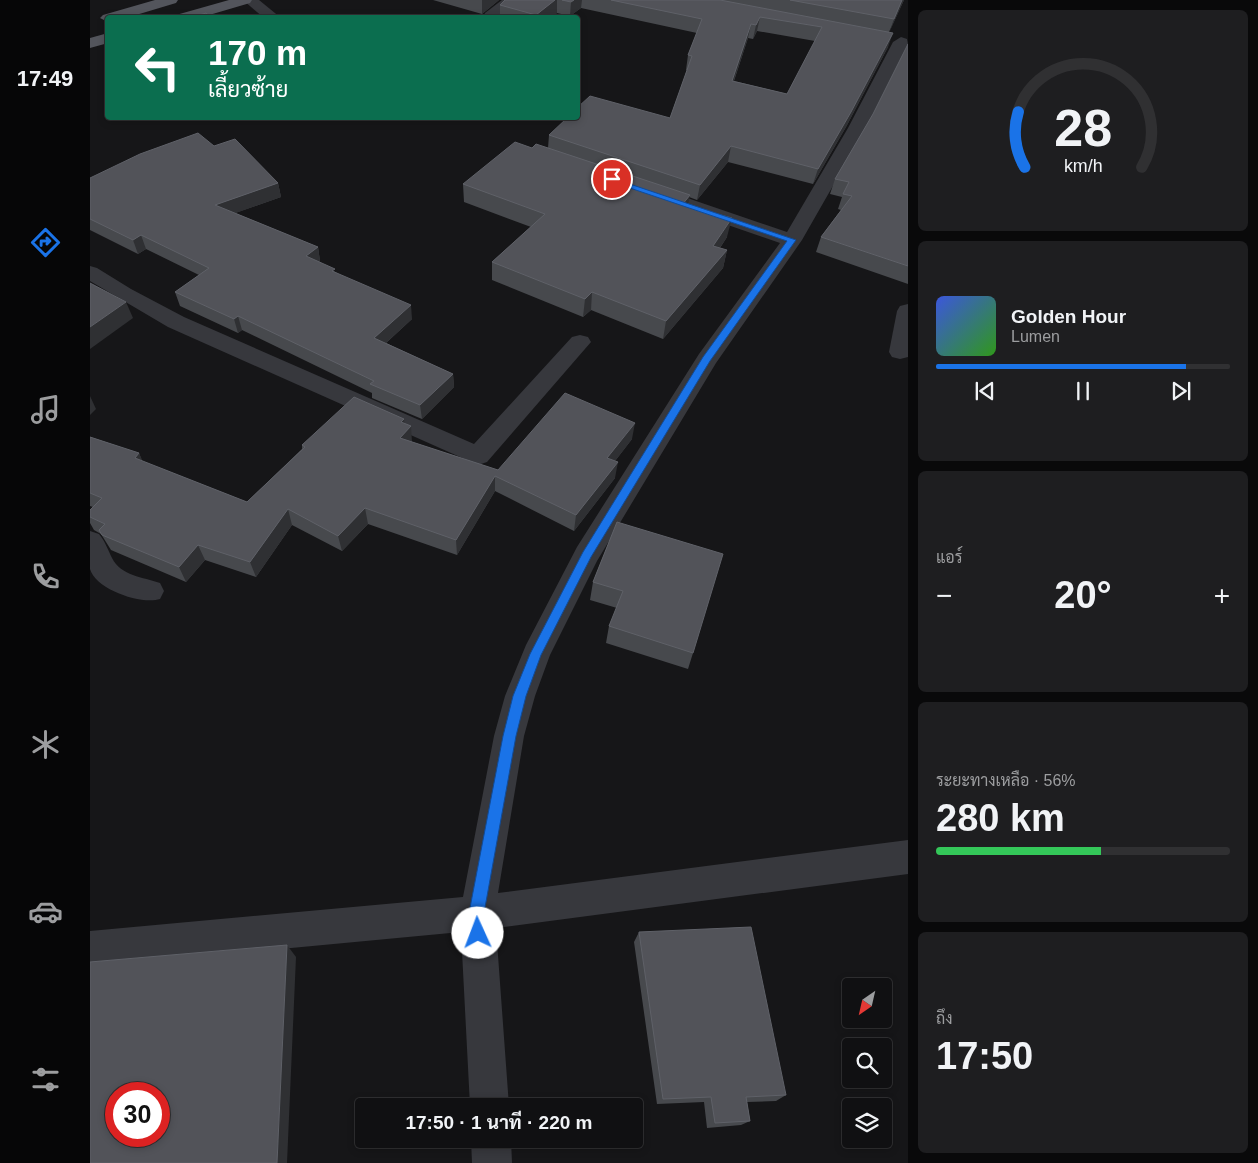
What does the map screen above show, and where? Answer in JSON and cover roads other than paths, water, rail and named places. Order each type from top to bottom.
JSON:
[{"type":"main road","points":[[118,15],[171,0]]},
{"type":"main road","points":[[192,15],[245,0]]},
{"type":"main road","points":[[90,22],[105,19]]},
{"type":"main road","points":[[90,42],[105,39]]},
{"type":"street","points":[[250,0],[270,15]]},
{"type":"street","points":[[491,15],[512,0]]},
{"type":"street","points":[[490,1098],[484,992],[477,913],[509,736],[520,696],[536,654],[587,555],[707,359],[792,240],[857,128],[897,42]]},
{"type":"street","points":[[633,186],[792,240]]},
{"type":"street","points":[[90,272],[132,299],[176,322],[478,456],[580,342]]},
{"type":"street","points":[[900,352],[908,311]]},
{"type":"street","points":[[90,541],[96,548],[100,563],[108,574],[127,585],[150,591]]},
{"type":"street","points":[[90,949],[477,913],[908,857]]},
{"type":"street","points":[[491,1148],[492,1163]]}]
